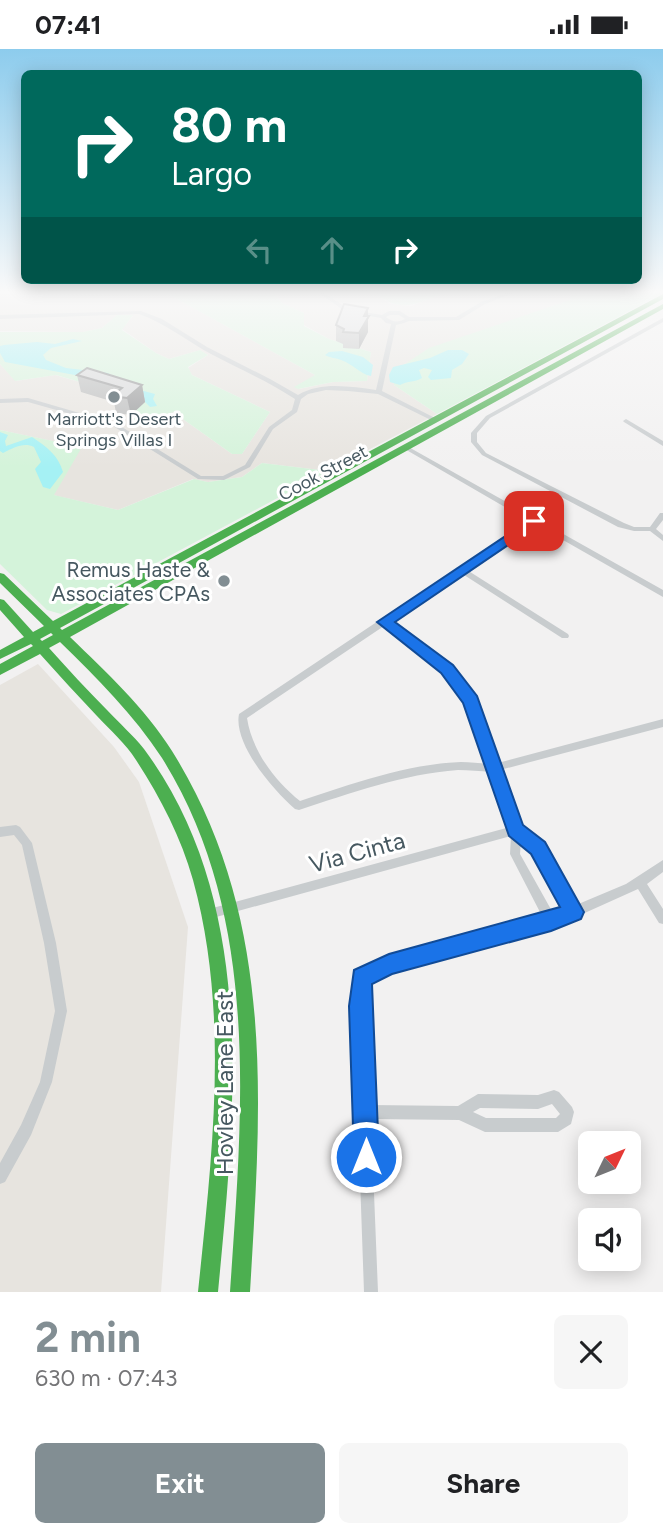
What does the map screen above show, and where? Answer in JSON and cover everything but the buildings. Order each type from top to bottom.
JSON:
[{"type":"main road","name":"Cook Street","points":[[0,670],[37,643],[305,489],[560,351]]},
{"type":"main road","name":"Cook Street","points":[[55,633],[227,545],[581,351]]},
{"type":"main road","points":[[405,447],[438,422],[433,419]]},
{"type":"main road","points":[[227,545],[228,538],[233,534],[286,504],[305,489]]},
{"type":"main road","name":"Hovley Lane East","points":[[0,577],[131,711],[168,756],[198,810],[234,907],[249,1034],[250,1097],[240,1292]]},
{"type":"main road","name":"Hovley Lane East","points":[[0,603],[141,756],[189,840],[209,914],[223,1008],[221,1161],[208,1292]]},
{"type":"main road","name":"Cook Street","points":[[0,656],[37,643]]},
{"type":"street","points":[[212,351],[279,384],[298,398]]},
{"type":"street","points":[[379,389],[388,351]]},
{"type":"street","points":[[607,351],[488,417],[474,433],[474,442],[484,454],[621,525],[634,529],[652,529],[663,540]]},
{"type":"street","points":[[298,398],[312,391],[379,389],[433,419]]},
{"type":"street","points":[[0,401],[28,400],[116,425],[200,478],[224,478],[248,466],[271,428],[295,411],[298,398]]},
{"type":"street","points":[[626,421],[663,443]]},
{"type":"street","points":[[405,447],[663,594]]},
{"type":"street","points":[[652,529],[663,515]]},
{"type":"street","points":[[534,521],[242,717],[242,731],[284,795],[299,806],[352,788],[417,771],[461,766],[494,768],[663,723]]},
{"type":"street","points":[[460,569],[565,636]]},
{"type":"street","points":[[384,622],[447,669],[471,700],[516,830],[515,854],[551,921]]},
{"type":"street","points":[[0,832],[16,830],[27,843],[50,943],[61,1011],[47,1082],[26,1130],[0,1177]]},
{"type":"street","points":[[516,830],[538,848],[574,912]]},
{"type":"street","name":"Via Cinta","points":[[209,914],[516,830]]},
{"type":"street","points":[[371,1292],[360,1006],[362,978],[389,965],[551,921],[641,884],[663,865]]},
{"type":"street","points":[[641,884],[663,919]]},
{"type":"street","points":[[366,1112],[460,1113],[485,1125],[558,1125],[567,1116],[565,1107],[554,1097],[538,1102],[478,1101],[460,1113]]},
{"type":"shaded area","points":[[153,351],[197,351],[169,359]]},
{"type":"shaded area","points":[[202,351],[271,351],[315,375],[299,389],[333,382],[367,381],[371,352],[368,351],[464,351],[394,385],[437,414],[328,471],[262,463],[242,477],[208,482],[193,479],[118,510],[53,495],[81,447],[0,430],[0,364],[16,381],[55,375],[146,401],[127,419],[139,426],[173,412],[232,454],[242,454],[270,412],[192,375],[188,368],[208,355]]},
{"type":"shaded area","points":[[38,664],[114,747],[139,782],[188,927],[161,1292],[0,1292],[0,685]]},
{"type":"green space","points":[[0,351],[153,351],[169,359],[202,351],[208,355],[188,367],[192,375],[270,412],[242,454],[232,454],[173,412],[139,426],[127,420],[145,401],[56,375],[15,381],[0,364]]},
{"type":"green space","points":[[271,351],[371,352],[367,381],[333,382],[298,389],[294,387],[315,375]]},
{"type":"green space","points":[[424,351],[555,351],[437,414],[394,385],[393,372]]},
{"type":"green space","points":[[0,430],[82,447],[54,495],[118,510],[194,479],[208,482],[242,477],[262,463],[328,471],[61,614],[47,610],[0,564]]},
{"type":"water","points":[[48,351],[43,355],[46,360],[66,368],[108,373],[125,386],[155,394],[153,399],[157,406],[150,407],[142,399],[75,375],[5,362],[0,353]]},
{"type":"water","points":[[342,351],[363,357],[373,365],[371,376],[325,355]]},
{"type":"water","points":[[446,351],[464,351],[469,354],[462,364],[452,370],[451,378],[431,380],[428,377],[432,370],[424,368],[419,370],[420,379],[400,385],[390,382],[389,375],[393,367],[430,358]]},
{"type":"water","points":[[0,432],[8,435],[6,446],[32,437],[55,456],[63,472],[50,489],[43,487],[35,469],[41,462],[34,447],[22,445],[3,453],[0,451]]},
{"type":"traffic: fast","points":[[0,655],[561,351]]},
{"type":"traffic: fast","points":[[0,670],[581,351]]},
{"type":"traffic: fast","points":[[0,577],[110,684],[149,730],[167,755],[201,817],[224,881],[239,947],[247,1016],[248,1154],[240,1292]]},
{"type":"traffic: fast","points":[[0,603],[140,754],[176,814],[200,878],[215,945],[223,1014],[221,1155],[208,1292]]},
{"type":"place","name":"Marriott's Desert Springs Villas I","points":[[114,397]]},
{"type":"place","name":"Remus Haste & Associates CPAs","points":[[224,581]]},
{"type":"route","points":[[366,1157],[360,1006],[362,978],[389,965],[551,921],[574,912],[538,848],[516,830],[471,700],[447,669],[384,622],[534,521]]}]
